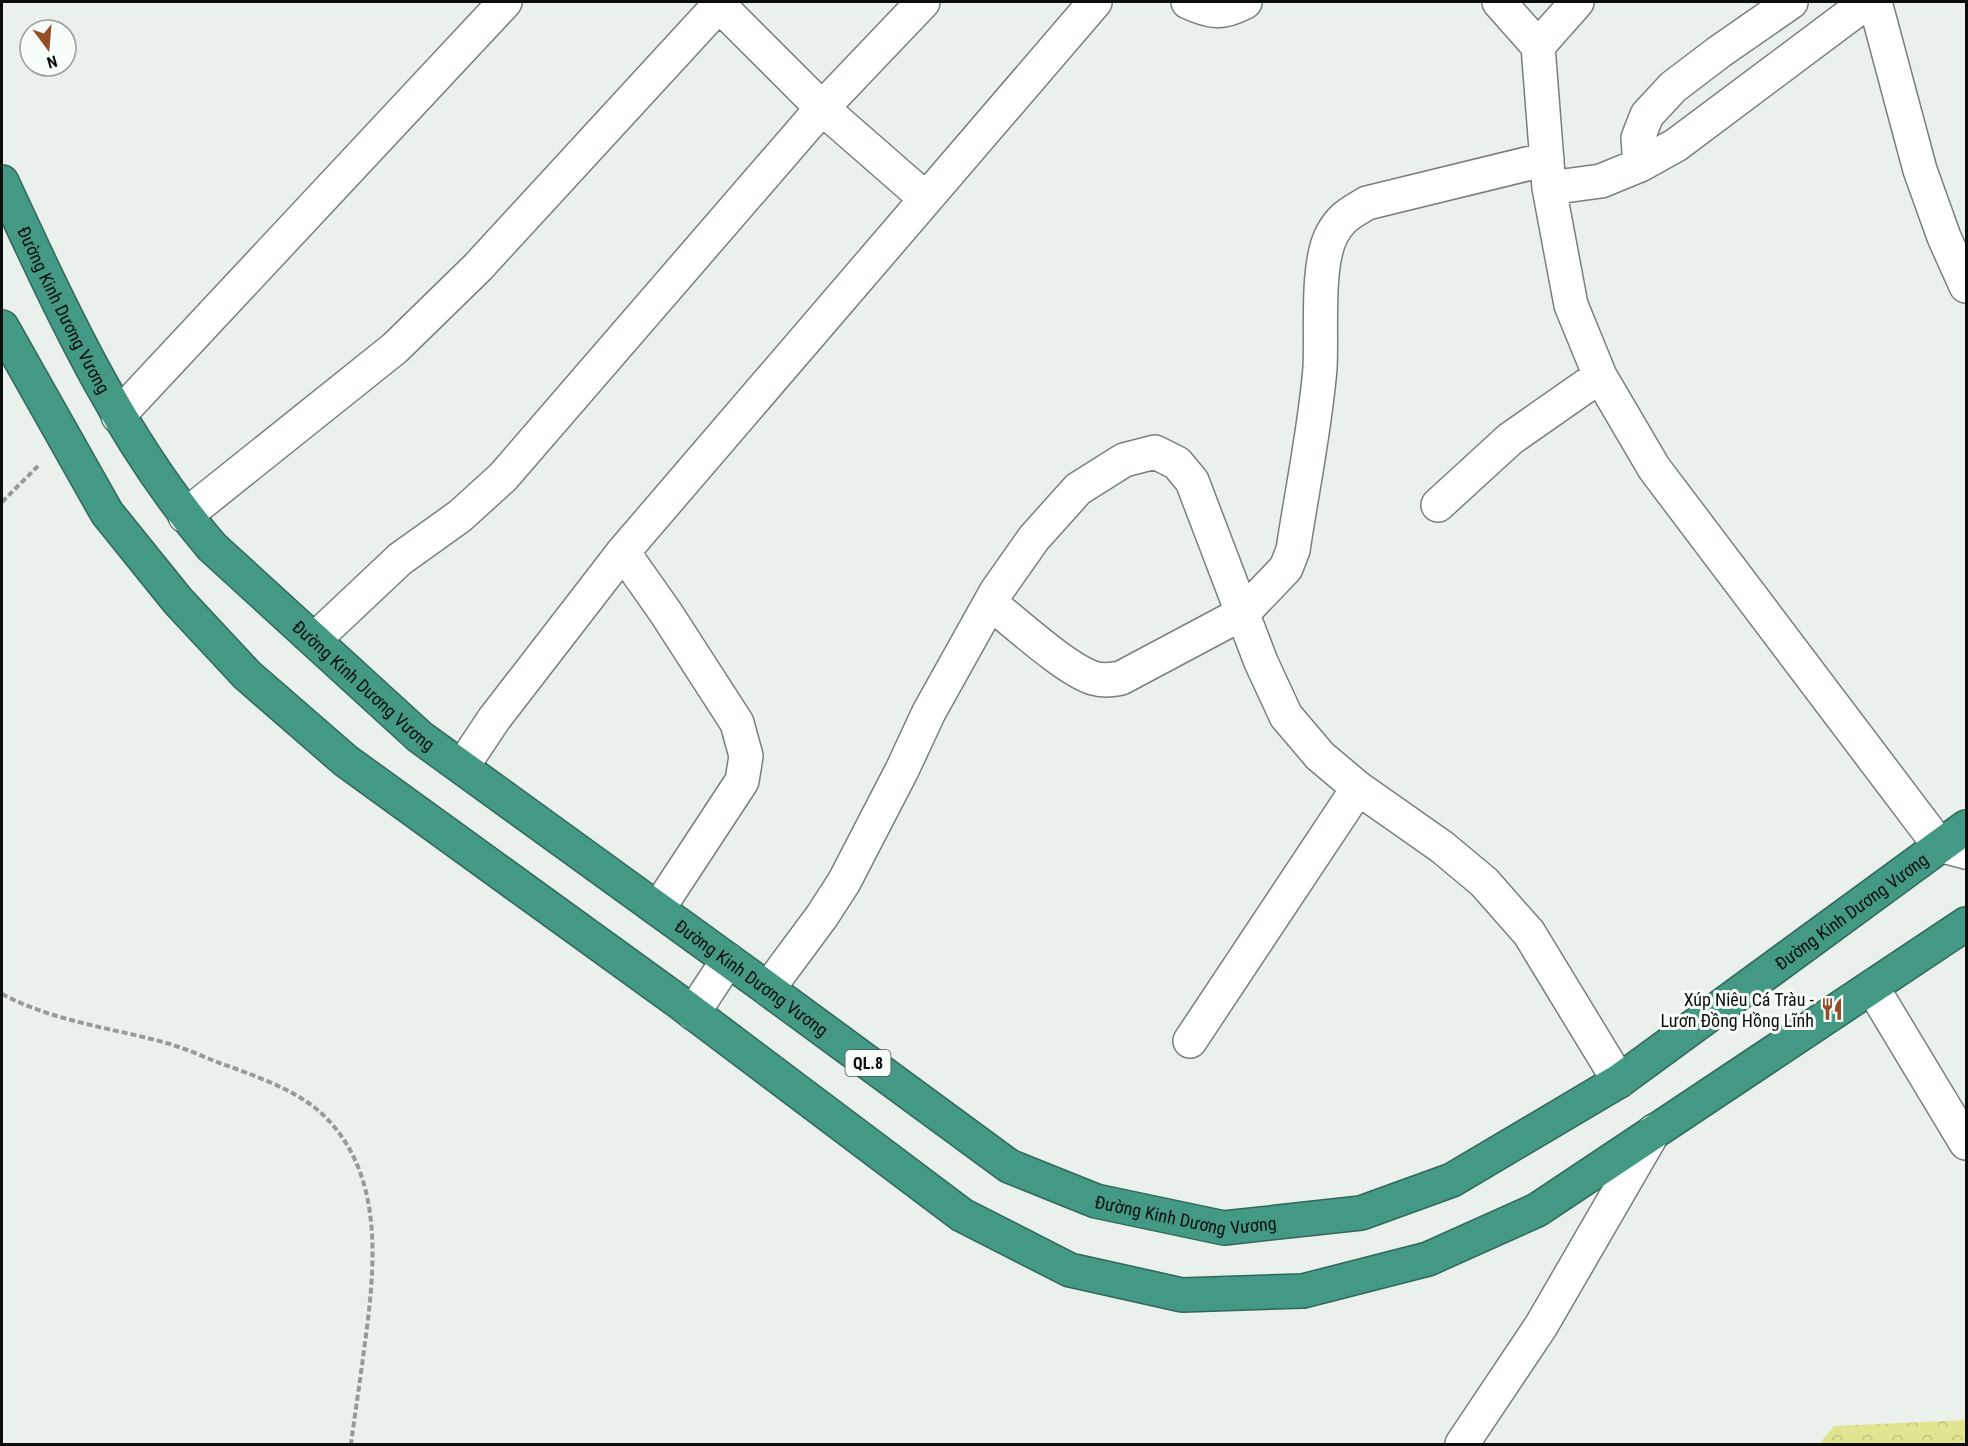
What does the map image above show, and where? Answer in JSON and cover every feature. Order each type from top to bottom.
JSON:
[{"type":"highway","name":"Đường Kinh Dương Vương","points":[[2,182],[71,330],[118,416],[185,516],[212,547],[420,738],[1009,1166],[1096,1202],[1224,1228],[1361,1213],[1452,1180],[1619,1081],[1953,848],[1966,826]]},
{"type":"highway","points":[[2,327],[107,513],[178,601],[247,675],[346,761],[693,1013],[962,1215],[1070,1270],[1182,1295],[1303,1291],[1428,1259],[1537,1210],[1966,924]]},
{"type":"street","points":[[118,416],[505,2]]},
{"type":"street","points":[[314,640],[399,559],[460,516],[503,477],[822,108],[923,2]]},
{"type":"street","points":[[462,767],[494,719],[623,552],[1095,2]]},
{"type":"street","points":[[1188,2],[1212,12],[1230,10],[1245,2]]},
{"type":"street","points":[[1499,2],[1538,46],[1548,174],[1571,305],[1600,376],[1654,468],[1953,848]]},
{"type":"street","points":[[1538,46],[1577,2]]},
{"type":"street","points":[[1640,165],[1638,138],[1647,115],[1673,87],[1791,2]]},
{"type":"street","points":[[990,603],[1065,662],[1091,677],[1106,681],[1121,678],[1243,613],[1286,568],[1293,550],[1320,368],[1323,267],[1330,238],[1343,217],[1367,203],[1548,174],[1601,181],[1640,165],[1676,145],[1867,2]]},
{"type":"street","points":[[1875,2],[1920,170],[1944,237],[1966,286]]},
{"type":"street","points":[[185,516],[395,348],[478,267],[717,3],[822,108],[925,198]]},
{"type":"street","points":[[1438,505],[1510,439],[1600,376]]},
{"type":"street","points":[[768,989],[844,882],[903,770],[929,712],[990,603],[1034,538],[1078,489],[1125,460],[1155,452],[1177,463],[1192,481],[1261,662],[1286,716],[1320,756],[1358,788],[1442,847],[1484,882],[1528,933],[1619,1081]]},
{"type":"street","points":[[623,552],[737,723],[746,756],[742,781],[658,909]]},
{"type":"street","points":[[1190,1041],[1358,788]]},
{"type":"street","points":[[693,1013],[728,960]]},
{"type":"street","points":[[1872,987],[1966,1143]]},
{"type":"street","points":[[1462,1444],[1546,1317],[1654,1131]]},
{"type":"path","points":[[2,502],[64,440]]},
{"type":"path","points":[[2,994],[19,1003],[78,1023],[172,1044],[275,1084],[318,1111],[346,1144],[362,1180],[370,1213],[374,1245],[372,1291],[351,1444]]},
{"type":"green space","points":[[1966,1420],[1966,1444],[1819,1444],[1834,1426]]},
{"type":"place","name":"Xúp Niêu Cá Tràu - Lươn Đồng Hồng Lĩnh","points":[[1832,1009]]}]
